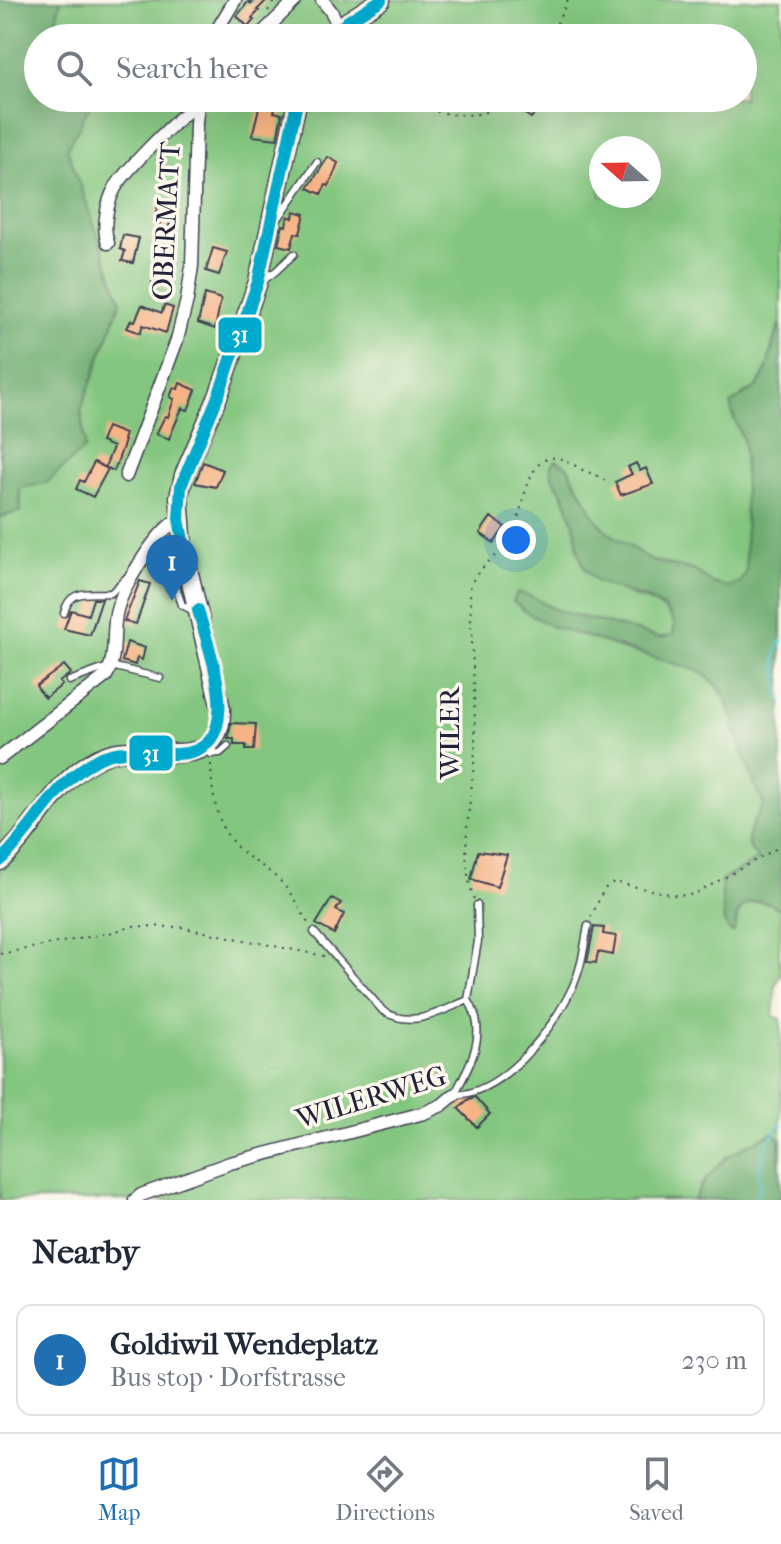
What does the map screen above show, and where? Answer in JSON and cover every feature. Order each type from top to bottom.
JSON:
[{"type":"street","points":[[220,24],[235,0]]},
{"type":"street","points":[[271,24],[296,0]]},
{"type":"street","points":[[322,0],[331,11],[333,24]]},
{"type":"street","points":[[349,24],[381,0]]},
{"type":"street","name":"OBERMATT","points":[[108,243],[105,229],[116,187],[186,112]]},
{"type":"street","name":"OBERMATT","points":[[126,476],[177,340],[187,300],[192,266],[194,136],[198,112]]},
{"type":"street","points":[[0,861],[69,780],[94,761],[127,751],[181,754],[208,751],[218,730],[221,709],[188,567],[179,519],[179,497],[184,475],[219,394],[258,282],[295,112]]},
{"type":"street","points":[[1,757],[99,684],[111,666],[117,610],[134,574],[165,529],[179,519]]},
{"type":"street","name":"WILERWEG","points":[[135,1200],[141,1195],[230,1163],[424,1113],[442,1105],[454,1095]]},
{"type":"lane","points":[[272,223],[287,208],[317,162]]},
{"type":"lane","points":[[258,282],[294,254]]},
{"type":"lane","points":[[64,613],[66,604],[73,596],[86,592],[111,593],[126,576],[134,574]]},
{"type":"lane","points":[[69,681],[111,666],[160,678]]},
{"type":"lane","points":[[208,751],[220,753],[228,746]]},
{"type":"lane","points":[[454,1095],[476,1048],[479,1029],[475,1010],[468,1000],[478,941],[477,905]]},
{"type":"lane","name":"WILERWEG","points":[[454,1095],[464,1094],[502,1077],[549,1028],[578,974],[588,926]]},
{"type":"lane","points":[[314,932],[383,1011],[393,1018],[407,1021],[427,1017],[468,1000]]},
{"type":"path","points":[[557,24],[568,0]]},
{"type":"path","points":[[454,112],[487,112]]},
{"type":"path","name":"WILER","points":[[477,905],[468,879],[467,836],[475,742],[470,603],[474,577],[509,542],[530,476],[541,462],[552,457],[563,457],[581,470],[604,478],[609,485]]},
{"type":"path","points":[[208,751],[212,784],[225,834],[282,883],[314,932]]},
{"type":"path","points":[[588,926],[604,889],[614,882],[678,896],[695,894],[781,846]]},
{"type":"path","points":[[0,954],[134,926],[180,927],[313,956],[333,956]]},
{"type":"green space","points":[[0,0],[61,0],[55,24],[24,24],[24,112],[86,112],[67,148],[121,301],[81,410],[85,448],[46,483],[20,488],[21,511],[0,517]]},
{"type":"green space","points":[[61,0],[781,0],[781,323],[767,368],[757,387],[743,394],[732,415],[744,443],[746,573],[739,583],[729,587],[712,583],[694,570],[652,561],[608,532],[596,519],[567,466],[552,477],[570,512],[578,551],[615,587],[663,609],[675,624],[673,635],[660,638],[563,612],[517,593],[614,646],[698,671],[710,679],[726,701],[764,804],[748,839],[752,852],[759,859],[721,881],[736,926],[737,917],[746,905],[766,903],[781,910],[781,976],[776,983],[773,1016],[781,1019],[781,1159],[779,1138],[727,1156],[701,1185],[694,1200],[0,1200],[0,517],[21,511],[20,488],[85,448],[81,410],[121,301],[67,148],[86,112],[757,112],[757,24],[55,24]]},
{"type":"green space","points":[[781,323],[781,910],[765,902],[747,903],[739,912],[734,932],[731,932],[724,923],[721,881],[758,859],[752,852],[748,838],[764,804],[737,735],[729,704],[719,687],[702,672],[551,626],[513,601],[517,593],[523,594],[563,612],[660,638],[673,635],[675,624],[665,608],[597,582],[585,569],[565,496],[552,477],[551,465],[556,460],[567,466],[596,519],[608,532],[652,561],[694,570],[712,583],[729,587],[739,583],[746,573],[744,443],[731,404],[755,388],[762,378]]},
{"type":"green space","points":[[773,1133],[779,1138],[781,1200],[694,1200],[717,1166]]},
{"type":"building","points":[[255,0],[267,0],[257,10],[251,24],[245,24],[237,16],[249,1],[251,4]]},
{"type":"building","points":[[258,112],[282,114],[277,139],[252,136]]},
{"type":"building","points":[[522,112],[536,112],[531,118]]},
{"type":"building","points":[[328,157],[338,163],[329,186],[326,185],[321,194],[308,188]]},
{"type":"building","points":[[159,199],[174,202],[167,236],[172,237],[166,263],[172,264],[167,286],[152,283],[159,249],[154,248],[160,222],[154,221]]},
{"type":"building","points":[[294,211],[305,214],[300,234],[295,233],[291,248],[278,245],[283,225],[286,226],[288,216],[293,218]]},
{"type":"building","points":[[123,235],[139,238],[133,263],[122,261],[125,251],[120,249]]},
{"type":"building","points":[[213,248],[227,252],[219,275],[206,271]]},
{"type":"building","points":[[205,294],[221,299],[215,329],[198,323]]},
{"type":"building","points":[[142,305],[162,313],[164,305],[173,308],[166,333],[143,325],[140,333],[127,328],[131,320],[135,321]]},
{"type":"building","points":[[180,383],[196,390],[188,410],[182,408],[169,439],[156,434],[165,416],[168,417],[174,387],[178,389]]},
{"type":"building","points":[[107,427],[125,434],[114,471],[105,467],[113,447],[101,442]]},
{"type":"building","points":[[94,462],[108,469],[93,497],[76,489],[80,480],[84,482]]},
{"type":"building","points":[[203,462],[223,470],[216,487],[195,483]]},
{"type":"building","points":[[636,463],[640,471],[646,468],[653,484],[621,495],[615,482],[632,474],[628,467]]},
{"type":"building","points":[[491,517],[505,527],[494,543],[480,533]]},
{"type":"building","points":[[140,581],[150,584],[136,624],[124,621]]},
{"type":"building","points":[[93,599],[102,599],[90,635],[64,629],[71,610],[88,615]]},
{"type":"building","points":[[127,642],[145,648],[142,660],[137,658],[135,665],[122,661]]},
{"type":"building","points":[[64,665],[71,673],[59,682],[62,685],[45,698],[36,686]]},
{"type":"building","points":[[231,723],[256,724],[254,750],[246,750],[246,745],[234,745],[234,739],[228,739]]},
{"type":"building","points":[[478,851],[507,855],[497,887],[471,879]]},
{"type":"building","points":[[332,898],[341,903],[336,910],[344,914],[334,934],[316,924]]},
{"type":"building","points":[[594,927],[604,928],[603,934],[616,936],[613,955],[598,952],[596,963],[587,962]]},
{"type":"building","points":[[436,1066],[441,1077],[427,1082],[429,1086],[420,1090],[414,1074]]},
{"type":"building","points":[[475,1097],[490,1114],[477,1127],[458,1108]]},
{"type":"waterway","points":[[781,641],[775,657],[781,700]]},
{"type":"waterway","points":[[753,1200],[760,1189],[759,1172],[766,1144],[781,1123]]},
{"type":"transit line","name":"31","points":[[345,24],[381,0]]},
{"type":"transit line","name":"31","points":[[188,567],[179,519],[181,486],[219,394],[258,282],[295,112]]},
{"type":"transit line","name":"31","points":[[0,861],[69,780],[98,759],[127,752],[177,754],[199,749],[213,736],[219,718],[219,697],[198,610]]},
{"type":"place","name":"Goldiwil Wendeplatz","points":[[172,601]]}]
